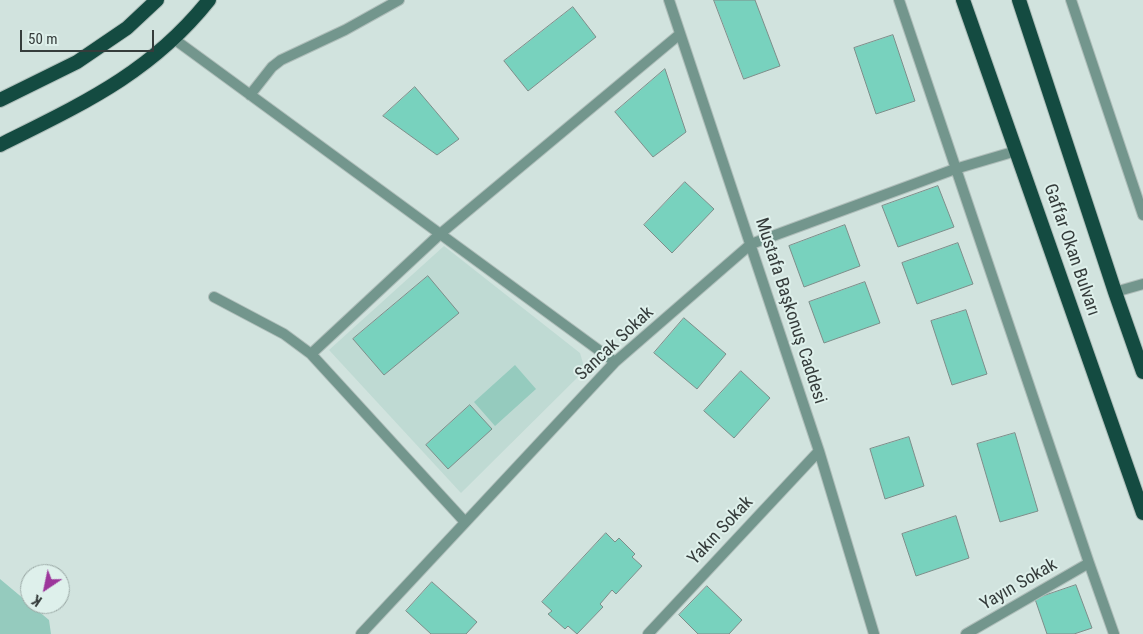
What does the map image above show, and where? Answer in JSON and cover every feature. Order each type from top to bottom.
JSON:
[{"type":"highway","points":[[0,100],[83,58],[127,28],[157,0]]},
{"type":"highway","points":[[0,145],[103,92],[149,61],[174,39],[209,0]]},
{"type":"highway","name":"Gaffar Okan Bulvarı","points":[[963,0],[1143,513]]},
{"type":"highway","name":"Gaffar Okan Bulvarı","points":[[1019,0],[1143,372]]},
{"type":"street","points":[[250,95],[272,67],[281,60],[345,30],[398,0]]},
{"type":"street","name":"Mustafa Başkonuş Caddesi","points":[[669,0],[819,451],[874,634]]},
{"type":"street","points":[[899,0],[1114,634]]},
{"type":"street","points":[[1071,0],[1143,215]]},
{"type":"street","points":[[311,354],[440,234],[680,34]]},
{"type":"street","points":[[174,39],[615,362]]},
{"type":"street","name":"Sancak Sokak","points":[[361,634],[615,362],[751,244],[955,169],[1016,152]]},
{"type":"street","points":[[1115,292],[1143,284]]},
{"type":"street","points":[[214,297],[284,334],[311,354],[465,522]]},
{"type":"street","name":"Yakın Sokak","points":[[648,634],[819,451]]},
{"type":"street","name":"Yayın Sokak","points":[[966,634],[1089,563]]},
{"type":"shaded area","points":[[444,246],[580,353],[585,370],[461,493],[329,350]]},
{"type":"green space","points":[[515,365],[536,389],[495,426],[474,402]]},
{"type":"green space","points":[[0,579],[20,596],[20,614],[42,614],[49,620],[51,634],[0,634]]},
{"type":"building","points":[[714,0],[755,0],[780,66],[744,79]]},
{"type":"building","points":[[573,7],[596,37],[528,91],[504,61]]},
{"type":"building","points":[[893,35],[915,101],[876,114],[854,48]]},
{"type":"building","points":[[665,69],[686,132],[653,157],[615,112]]},
{"type":"building","points":[[415,87],[459,139],[437,155],[383,116]]},
{"type":"building","points":[[685,182],[714,209],[672,253],[644,225]]},
{"type":"building","points":[[938,186],[954,227],[898,247],[882,206]]},
{"type":"building","points":[[845,225],[860,266],[804,287],[789,246]]},
{"type":"building","points":[[958,243],[973,284],[917,304],[902,263]]},
{"type":"building","points":[[428,276],[459,313],[384,375],[353,339]]},
{"type":"building","points":[[865,282],[880,323],[824,343],[809,302]]},
{"type":"building","points":[[966,310],[987,374],[952,385],[931,321]]},
{"type":"building","points":[[684,318],[726,354],[697,389],[654,353]]},
{"type":"building","points":[[741,371],[770,398],[734,438],[704,411]]},
{"type":"building","points":[[470,405],[492,429],[448,469],[426,445]]},
{"type":"building","points":[[1015,433],[1038,511],[1000,522],[977,444]]},
{"type":"building","points":[[909,437],[924,486],[885,499],[870,449]]},
{"type":"building","points":[[956,516],[969,558],[916,576],[902,534]]},
{"type":"building","points":[[606,533],[615,542],[619,538],[635,554],[632,557],[642,566],[616,594],[612,590],[600,604],[603,607],[577,634],[568,626],[565,629],[548,614],[552,611],[542,602]]},
{"type":"building","points":[[432,582],[477,622],[466,634],[431,634],[406,611]]},
{"type":"building","points":[[1076,585],[1092,628],[1074,634],[1047,634],[1035,599]]},
{"type":"building","points":[[707,586],[742,620],[729,634],[698,634],[679,615]]}]
